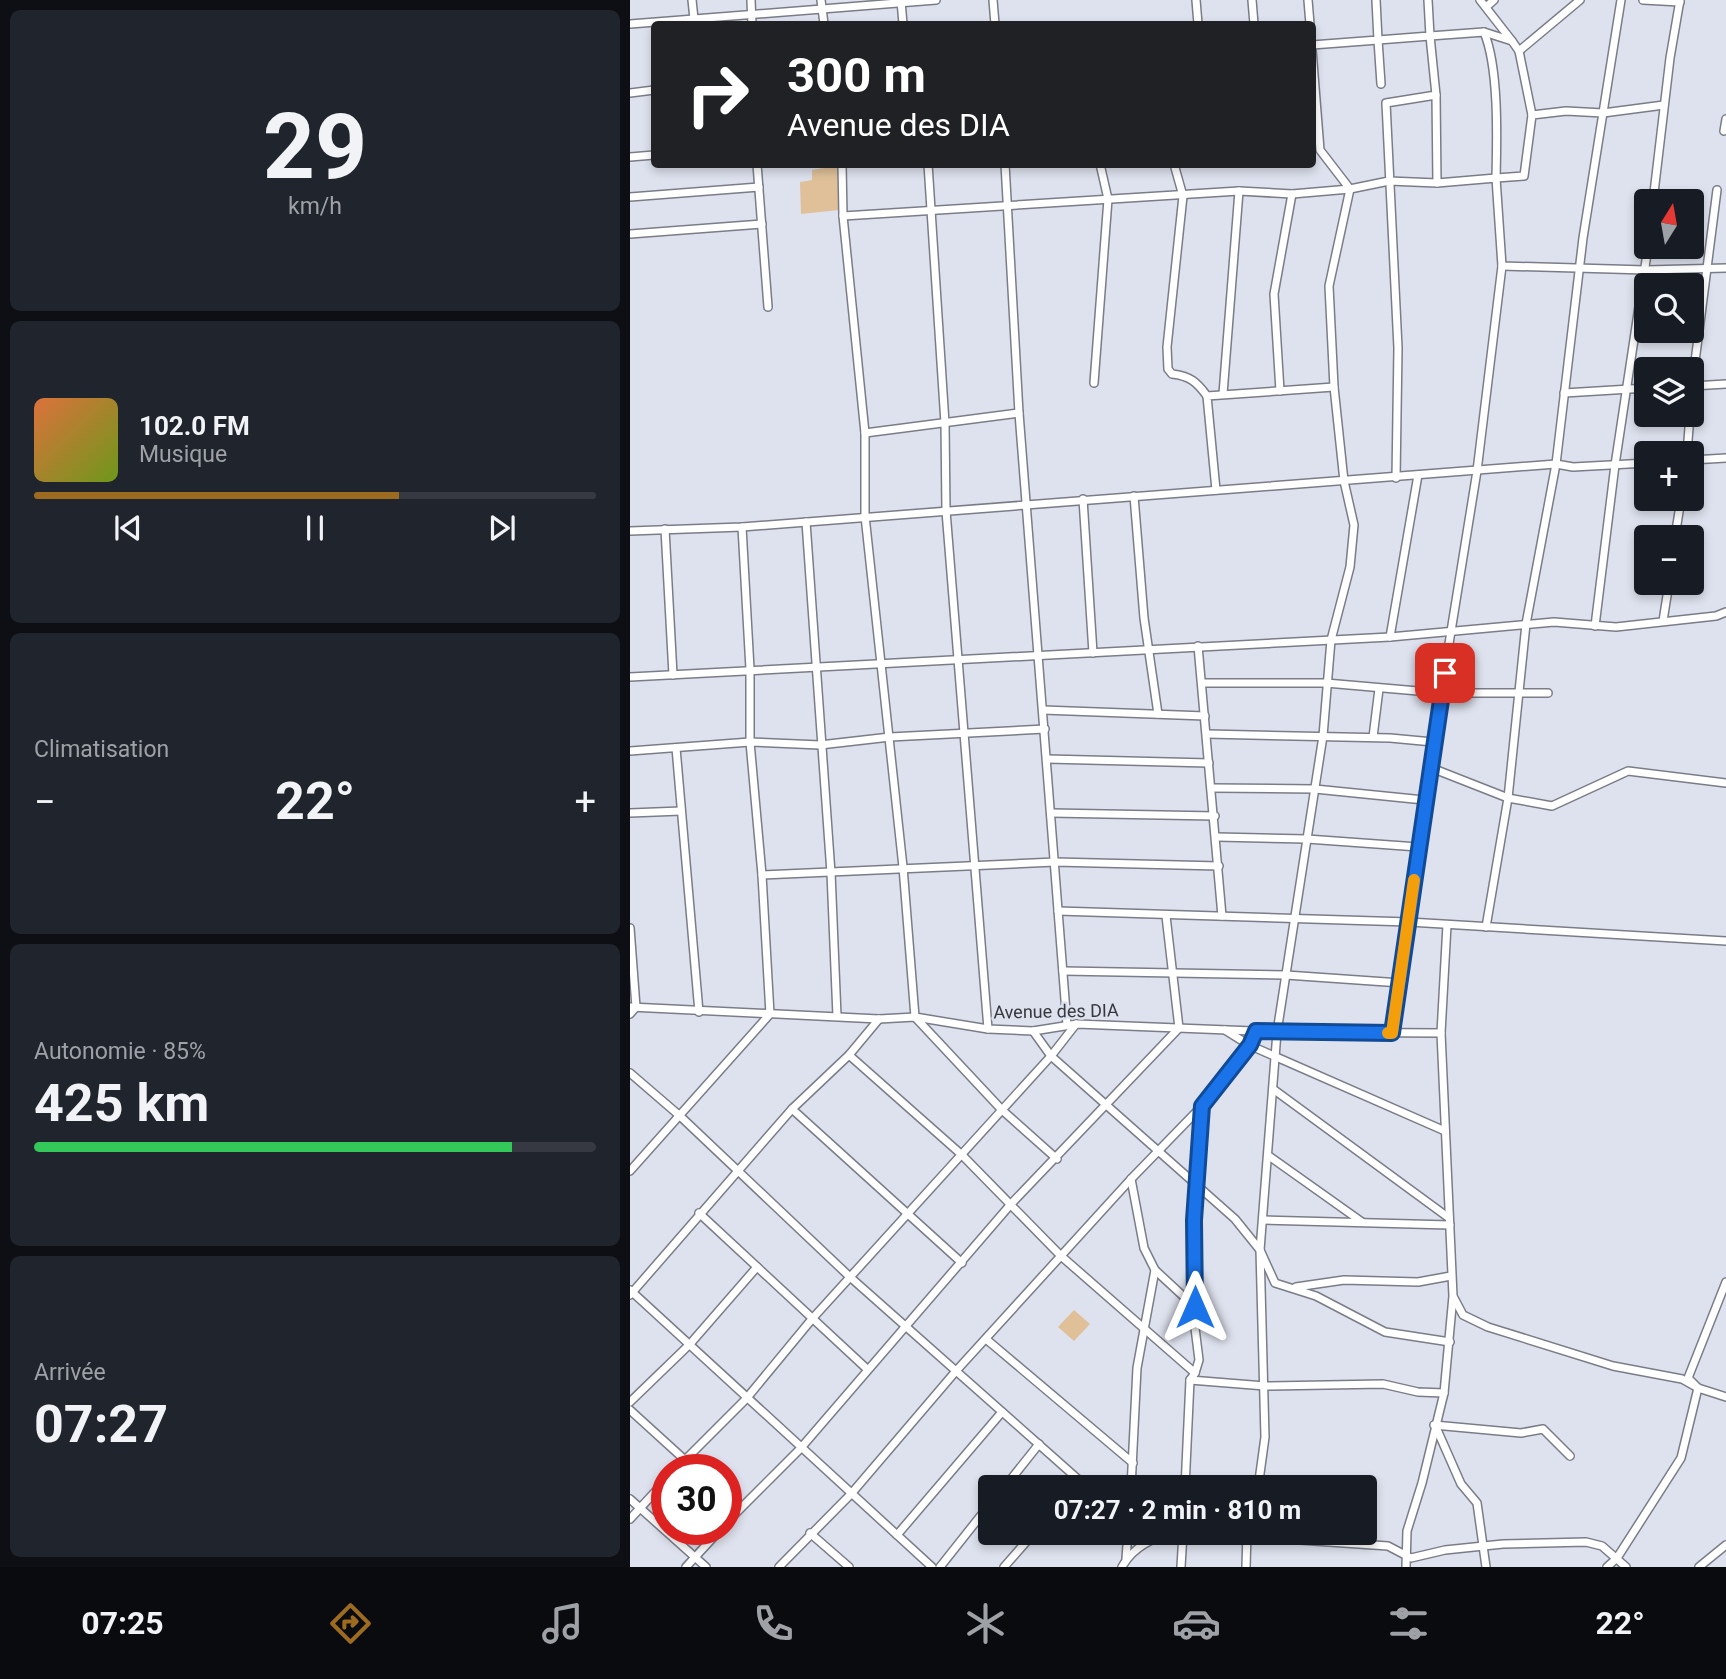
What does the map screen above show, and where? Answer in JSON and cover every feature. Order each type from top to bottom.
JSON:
[{"type":"street","points":[[692,0],[694,19]]},
{"type":"street","points":[[751,0],[752,21]]},
{"type":"street","points":[[668,21],[752,14],[821,4],[936,0]]},
{"type":"street","points":[[993,0],[995,21]]},
{"type":"street","points":[[1196,0],[1198,21]]},
{"type":"street","points":[[1252,0],[1254,21]]},
{"type":"street","points":[[1308,0],[1310,21]]},
{"type":"street","points":[[1376,0],[1381,84]]},
{"type":"street","points":[[1428,0],[1436,94],[1437,183]]},
{"type":"street","points":[[844,216],[1239,191],[1292,194],[1350,189],[1389,181],[1437,183],[1524,176],[1532,115],[1519,51],[1483,3],[1494,0]]},
{"type":"street","points":[[1519,51],[1580,0]]},
{"type":"street","points":[[1486,927],[1508,798],[1526,624],[1556,464],[1579,266],[1621,0]]},
{"type":"street","points":[[1643,0],[1680,1],[1654,189]]},
{"type":"street","points":[[901,2],[902,21]]},
{"type":"street","points":[[630,24],[651,22]]},
{"type":"street","points":[[1316,48],[1484,32],[1512,41]]},
{"type":"street","points":[[1392,1033],[1401,983],[1424,800],[1477,471],[1502,266],[1490,45],[1484,32]]},
{"type":"street","points":[[630,93],[651,90]]},
{"type":"street","points":[[1396,478],[1398,348],[1386,103],[1436,94]]},
{"type":"street","points":[[1260,1475],[1265,1437],[1260,1250],[1278,1032],[1323,736],[1331,640],[1350,567],[1354,526],[1344,481],[1334,387],[1329,286],[1350,189],[1320,150],[1316,99]]},
{"type":"street","points":[[1532,115],[1566,111],[1603,113],[1664,105]]},
{"type":"street","points":[[1724,131],[1726,119]]},
{"type":"street","points":[[630,158],[651,155]]},
{"type":"street","points":[[757,168],[768,307]]},
{"type":"street","points":[[842,168],[844,216],[865,433],[865,516],[903,867],[915,1017],[1002,1110],[1056,1158]]},
{"type":"street","points":[[928,168],[945,423],[946,511],[988,1029]]},
{"type":"street","points":[[1005,168],[1019,413],[1067,1025]]},
{"type":"street","points":[[1094,383],[1108,199],[1101,168]]},
{"type":"street","points":[[1175,168],[1183,196],[1167,347],[1168,369],[1172,374],[1196,381],[1207,396],[1216,490]]},
{"type":"street","points":[[630,197],[759,187]]},
{"type":"street","points":[[1696,357],[1717,190]]},
{"type":"street","points":[[1223,394],[1239,191]]},
{"type":"street","points":[[1280,391],[1274,294],[1292,194]]},
{"type":"street","points":[[630,234],[762,224]]},
{"type":"street","points":[[1595,626],[1615,465],[1647,259]]},
{"type":"street","points":[[1502,266],[1579,266],[1646,270],[1726,268]]},
{"type":"street","points":[[1704,385],[1726,384]]},
{"type":"street","points":[[1207,396],[1334,387]]},
{"type":"street","points":[[1564,393],[1634,389]]},
{"type":"street","points":[[865,433],[1019,413]]},
{"type":"street","points":[[1704,459],[1726,458]]},
{"type":"street","points":[[630,531],[742,527],[1556,464],[1634,464]]},
{"type":"street","points":[[1390,637],[1418,475]]},
{"type":"street","points":[[1134,496],[1148,650],[1158,714]]},
{"type":"street","points":[[1083,499],[1093,653]]},
{"type":"street","points":[[806,522],[831,873],[837,1016]]},
{"type":"street","points":[[630,1170],[770,1014],[762,875],[750,742],[750,669],[742,527]]},
{"type":"street","points":[[665,529],[673,675]]},
{"type":"street","points":[[1663,621],[1667,595]]},
{"type":"street","points":[[630,677],[1390,637],[1553,622],[1616,627],[1726,612]]},
{"type":"street","points":[[1198,646],[1222,916]]},
{"type":"street","points":[[1202,684],[1326,683],[1441,693],[1548,693]]},
{"type":"street","points":[[1373,737],[1379,689]]},
{"type":"street","points":[[1043,710],[1205,716]]},
{"type":"street","points":[[630,751],[750,742],[820,745],[890,737],[1045,729]]},
{"type":"street","points":[[1207,734],[1373,737],[1433,742]]},
{"type":"street","points":[[676,748],[699,1012]]},
{"type":"street","points":[[1047,759],[1209,763]]},
{"type":"street","points":[[1429,767],[1508,798],[1552,806],[1628,771],[1726,783]]},
{"type":"street","points":[[1212,788],[1315,789],[1424,800]]},
{"type":"street","points":[[630,813],[681,811]]},
{"type":"street","points":[[1051,813],[1214,816]]},
{"type":"street","points":[[1217,837],[1307,839],[1418,847]]},
{"type":"street","points":[[762,875],[1055,862],[1219,866]]},
{"type":"street","points":[[1058,911],[1409,922],[1726,941]]},
{"type":"street","points":[[742,1506],[800,1448],[1011,1204],[1179,1028],[1166,916]]},
{"type":"street","points":[[1406,1567],[1404,1556],[1407,1531],[1444,1393],[1453,1296],[1441,1033],[1447,925]]},
{"type":"street","points":[[630,928],[632,1009]]},
{"type":"street","points":[[1063,971],[1286,975],[1401,983]]},
{"type":"street","name":"Avenue des DIA","points":[[632,1009],[879,1019],[915,1017],[988,1029],[1032,1031],[1077,1024],[1278,1032],[1441,1033]]},
{"type":"street","points":[[879,1019],[849,1055],[792,1109],[739,1171],[698,1213],[631,1293],[932,1567]]},
{"type":"street","points":[[689,1454],[746,1399],[812,1319],[1077,1024]]},
{"type":"street","points":[[1224,1030],[1250,1045],[1276,1054],[1445,1131]]},
{"type":"street","points":[[1032,1031],[1051,1056],[1235,1219],[1260,1250],[1275,1283],[1316,1296],[1385,1332],[1450,1342]]},
{"type":"street","points":[[781,1566],[810,1533],[851,1494],[956,1371],[1131,1179],[1202,1106],[1250,1045],[1256,1031]]},
{"type":"street","points":[[849,1055],[962,1155],[1061,1256],[1193,1376],[1265,1386],[1383,1384],[1418,1392],[1444,1393]]},
{"type":"street","points":[[630,1073],[680,1116],[905,1327],[1075,1475]]},
{"type":"street","points":[[1273,1089],[1449,1222]]},
{"type":"street","points":[[1186,1475],[1193,1376],[1199,1360],[1195,1307],[1194,1220],[1199,1185],[1202,1106]]},
{"type":"street","points":[[792,1109],[962,1263]]},
{"type":"street","points":[[1269,1156],[1363,1223]]},
{"type":"street","points":[[1131,1179],[1144,1248],[1155,1270],[1195,1307]]},
{"type":"street","points":[[698,1213],[867,1369]]},
{"type":"street","points":[[1263,1220],[1449,1222]]},
{"type":"street","points":[[630,1402],[690,1344],[757,1267]]},
{"type":"street","points":[[1132,1475],[1137,1368],[1155,1270]]},
{"type":"street","points":[[1275,1283],[1301,1288],[1344,1280],[1418,1282],[1451,1276]]},
{"type":"street","points":[[1698,1388],[1688,1378],[1726,1282]]},
{"type":"street","points":[[1453,1296],[1462,1315],[1488,1327],[1613,1366],[1682,1379],[1698,1388],[1726,1397]]},
{"type":"street","points":[[985,1339],[1133,1463]]},
{"type":"street","points":[[1608,1567],[1617,1558],[1681,1458],[1698,1388]]},
{"type":"street","points":[[630,1410],[678,1454]]},
{"type":"street","points":[[897,1535],[1002,1412]]},
{"type":"street","points":[[1434,1425],[1521,1433],[1543,1429],[1570,1457]]},
{"type":"street","points":[[1434,1425],[1461,1483],[1476,1503],[1486,1567]]},
{"type":"street","points":[[1014,1475],[1039,1444]]},
{"type":"street","points":[[630,1519],[651,1496]]},
{"type":"street","points":[[630,1499],[706,1567]]},
{"type":"street","points":[[940,1567],[978,1519]]},
{"type":"street","points":[[810,1533],[849,1567]]},
{"type":"street","points":[[1376,1545],[1388,1546],[1404,1556],[1425,1557],[1445,1550],[1519,1543],[1586,1542],[1602,1546],[1626,1567]]},
{"type":"street","points":[[686,1567],[706,1545]]},
{"type":"street","points":[[1004,1567],[1023,1545]]},
{"type":"street","points":[[1122,1567],[1127,1545]]},
{"type":"street","points":[[1126,1558],[1143,1545]]},
{"type":"street","points":[[1181,1567],[1182,1545]]},
{"type":"street","points":[[1246,1567],[1247,1545]]},
{"type":"street","points":[[1699,1567],[1726,1545]]},
{"type":"shaded area","points":[[842,168],[839,210],[801,214],[800,182],[812,180],[812,170]]},
{"type":"shaded area","points":[[1074,1310],[1090,1324],[1074,1341],[1058,1327]]},
{"type":"slow traffic","points":[[1388,1033],[1392,1033],[1401,983],[1414,880]]},
{"type":"route","points":[[1195,1307],[1194,1220],[1199,1185],[1202,1106],[1250,1045],[1256,1031],[1392,1033],[1429,767],[1445,673]]}]
